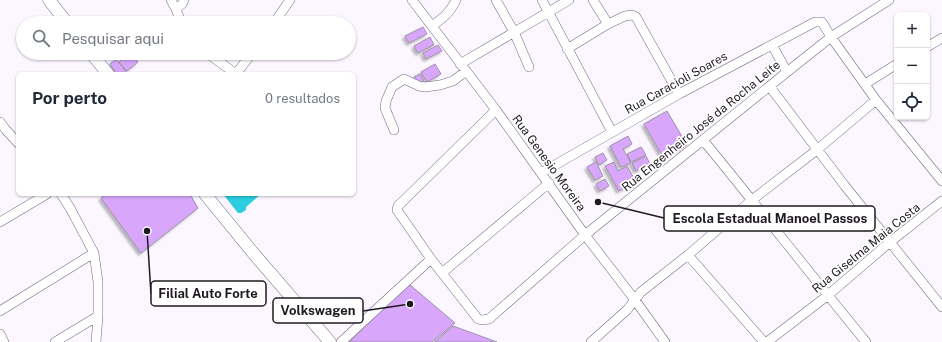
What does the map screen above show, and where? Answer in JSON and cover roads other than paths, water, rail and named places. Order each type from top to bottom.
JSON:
[{"type":"main road","points":[[49,0],[62,16]]},
{"type":"main road","points":[[97,60],[106,72]]},
{"type":"main road","points":[[207,196],[254,254],[330,342]]},
{"type":"main road","points":[[311,321],[322,342]]},
{"type":"street","points":[[171,0],[178,16]]},
{"type":"street","points":[[176,9],[184,0]]},
{"type":"street","points":[[279,16],[290,0]]},
{"type":"street","name":"Rua Genesio Moreira","points":[[412,0],[496,110],[665,342]]},
{"type":"street","points":[[432,26],[446,15],[456,0]]},
{"type":"street","points":[[496,0],[514,32],[529,67]]},
{"type":"street","points":[[542,0],[612,132]]},
{"type":"street","points":[[394,130],[386,108],[386,101],[392,87],[404,79],[419,86],[425,87],[440,86],[453,81],[463,67],[514,32],[569,0]]},
{"type":"street","points":[[593,0],[608,24]]},
{"type":"street","name":"Rua Engenheiro José da Rocha Leite","points":[[442,273],[478,318],[482,320],[488,319],[586,235],[787,72],[831,38],[889,0]]},
{"type":"street","points":[[568,49],[608,24],[625,16],[632,15],[636,17],[679,94]]},
{"type":"street","name":"Rua Caracioli Soares","points":[[541,173],[679,94],[816,22],[822,22],[824,24],[831,38]]},
{"type":"street","points":[[831,38],[876,100],[942,181]]},
{"type":"street","points":[[930,45],[942,38]]},
{"type":"street","points":[[772,45],[787,72]]},
{"type":"street","points":[[217,60],[233,72]]},
{"type":"street","points":[[238,72],[247,60]]},
{"type":"street","points":[[865,84],[894,66]]},
{"type":"street","points":[[770,87],[845,186],[942,307]]},
{"type":"street","points":[[591,342],[627,310],[641,292],[688,255],[752,200],[818,149],[876,100]]},
{"type":"street","points":[[496,110],[398,206],[397,210],[431,259],[442,273],[549,182]]},
{"type":"street","points":[[0,122],[3,132],[16,142]]},
{"type":"street","points":[[703,140],[866,342]]},
{"type":"street","points":[[0,222],[44,196]]},
{"type":"street","points":[[61,196],[70,208],[94,253],[98,282],[96,342]]},
{"type":"street","name":"Rua Giselma Maia Costa","points":[[765,342],[828,296],[890,242],[942,201]]},
{"type":"street","points":[[0,311],[94,253]]},
{"type":"street","points":[[688,255],[765,342]]},
{"type":"street","points":[[341,342],[431,259]]},
{"type":"street","points":[[55,342],[98,316]]},
{"type":"street","points":[[0,334],[4,342]]},
{"type":"water","points":[[225,196],[259,196],[246,207],[246,210],[238,213]]},
{"type":"place","name":"Escola Estadual Manoel Passos","points":[[598,202]]},
{"type":"place","name":"Filial Auto Forte","points":[[147,231]]},
{"type":"place","name":"Volkswagen","points":[[410,304]]}]
